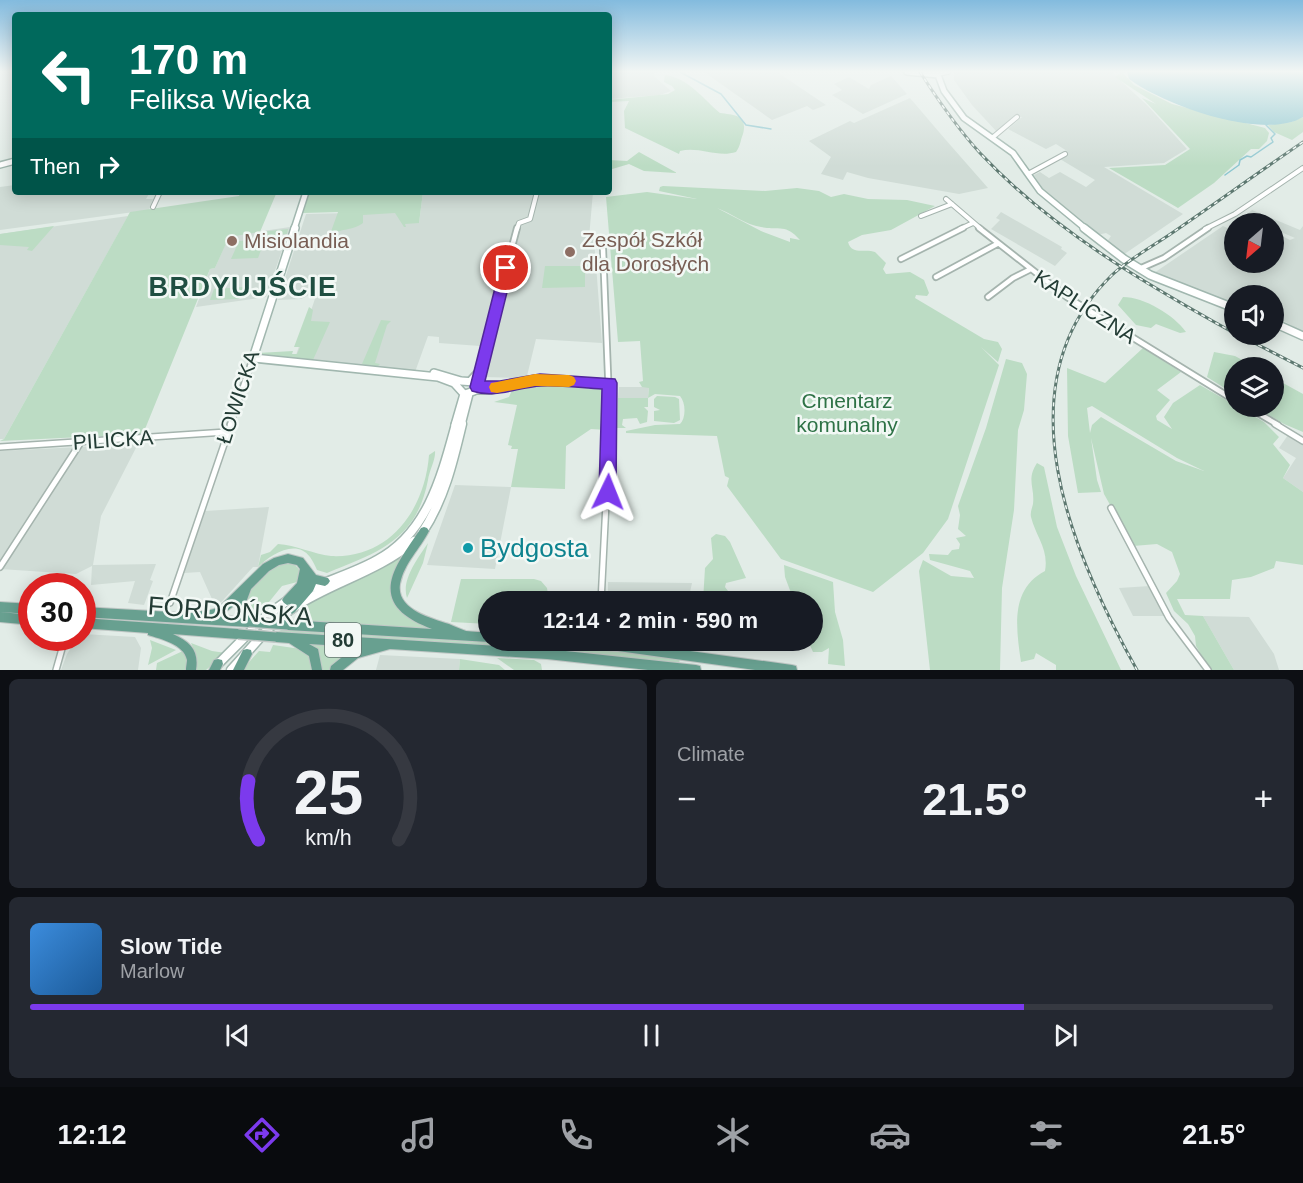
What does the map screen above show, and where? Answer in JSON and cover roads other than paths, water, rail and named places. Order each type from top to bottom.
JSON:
[{"type":"main road","points":[[424,531],[398,573],[396,586],[399,602],[404,609],[420,619],[469,636]]},
{"type":"main road","points":[[185,619],[217,612],[281,559],[297,559],[305,567],[312,583]]},
{"type":"main road","points":[[289,604],[302,586],[305,567]]},
{"type":"main road","points":[[289,604],[312,583],[326,581]]},
{"type":"main road","points":[[248,585],[240,606],[251,626]]},
{"type":"main road","points":[[0,607],[18,608]]},
{"type":"main road","name":"FORDOŃSKA","points":[[96,613],[251,626],[288,625],[478,636]]},
{"type":"main road","points":[[0,617],[18,619]]},
{"type":"main road","name":"FORDOŃSKA","points":[[96,625],[499,650],[694,670]]},
{"type":"main road","points":[[145,628],[188,648],[192,657],[191,670]]},
{"type":"main road","points":[[291,638],[314,653],[317,670]]},
{"type":"main road","points":[[335,670],[350,656],[362,650],[396,645]]},
{"type":"main road","points":[[656,651],[792,670]]},
{"type":"main road","points":[[238,670],[247,654]]},
{"type":"street","points":[[953,103],[961,114],[1017,156],[1040,191],[1051,202],[1139,269],[1224,304]]},
{"type":"street","points":[[992,138],[1017,117]]},
{"type":"street","points":[[1028,174],[1065,154]]},
{"type":"street","points":[[1139,269],[1164,258],[1209,227],[1228,219],[1303,168]]},
{"type":"street","points":[[153,207],[159,195]]},
{"type":"street","name":"ŁOWICKA","points":[[170,603],[226,432],[253,358],[305,195]]},
{"type":"street","points":[[326,581],[386,556],[400,546],[419,525],[432,499],[469,387],[480,376],[516,232],[519,224],[530,219],[536,195]]},
{"type":"street","name":"KAPLICZNA","points":[[946,200],[1029,270],[1125,334],[1224,393]]},
{"type":"street","points":[[921,216],[952,204]]},
{"type":"street","points":[[901,259],[973,223]]},
{"type":"street","points":[[936,277],[997,244]]},
{"type":"street","points":[[602,591],[610,430],[603,249]]},
{"type":"street","points":[[988,297],[1013,278],[1029,270]]},
{"type":"street","points":[[1284,327],[1303,336]]},
{"type":"street","points":[[253,358],[342,370],[438,377],[485,392],[535,380],[609,383]]},
{"type":"street","points":[[214,668],[251,626],[289,604],[320,593],[382,565],[405,549],[424,531],[439,503],[459,437],[469,387]]},
{"type":"street","points":[[1264,417],[1303,441]]},
{"type":"street","name":"PILICKA","points":[[0,447],[226,432]]},
{"type":"street","points":[[0,567],[81,442]]},
{"type":"street","points":[[1111,508],[1169,618],[1208,670]]},
{"type":"street","points":[[231,670],[289,604]]},
{"type":"street","points":[[56,670],[62,651]]},
{"type":"street","points":[[655,665],[669,670]]},
{"type":"water","points":[[1175,103],[1303,103],[1303,117],[1285,123],[1264,125],[1214,117]]},
{"type":"waterway","points":[[728,103],[746,125],[771,129]]},
{"type":"waterway","points":[[1225,175],[1239,165],[1240,160],[1247,156],[1251,157],[1273,142],[1271,138],[1275,134],[1266,125]]},
{"type":"railway","points":[[941,103],[980,153],[1008,181],[1068,230],[1122,267]]},
{"type":"railway","points":[[1122,267],[1303,142]]},
{"type":"railway","points":[[1122,267],[1224,327]]},
{"type":"railway","points":[[1122,267],[1112,275],[1078,319],[1059,367],[1053,418],[1058,470],[1071,523],[1090,575],[1137,670]]},
{"type":"railway","points":[[1258,345],[1303,368]]},
{"type":"place","name":"Misiolandia","points":[[232,241]]},
{"type":"place","name":"Zespół Szkół dla Dorosłych","points":[[570,252]]},
{"type":"place","name":"Bydgosta","points":[[468,548]]},
{"type":"district","name":"BRDYUJŚCIE","points":[[243,287]]},
{"type":"park label","name":"Cmentarz komunalny","points":[[847,413]]}]
